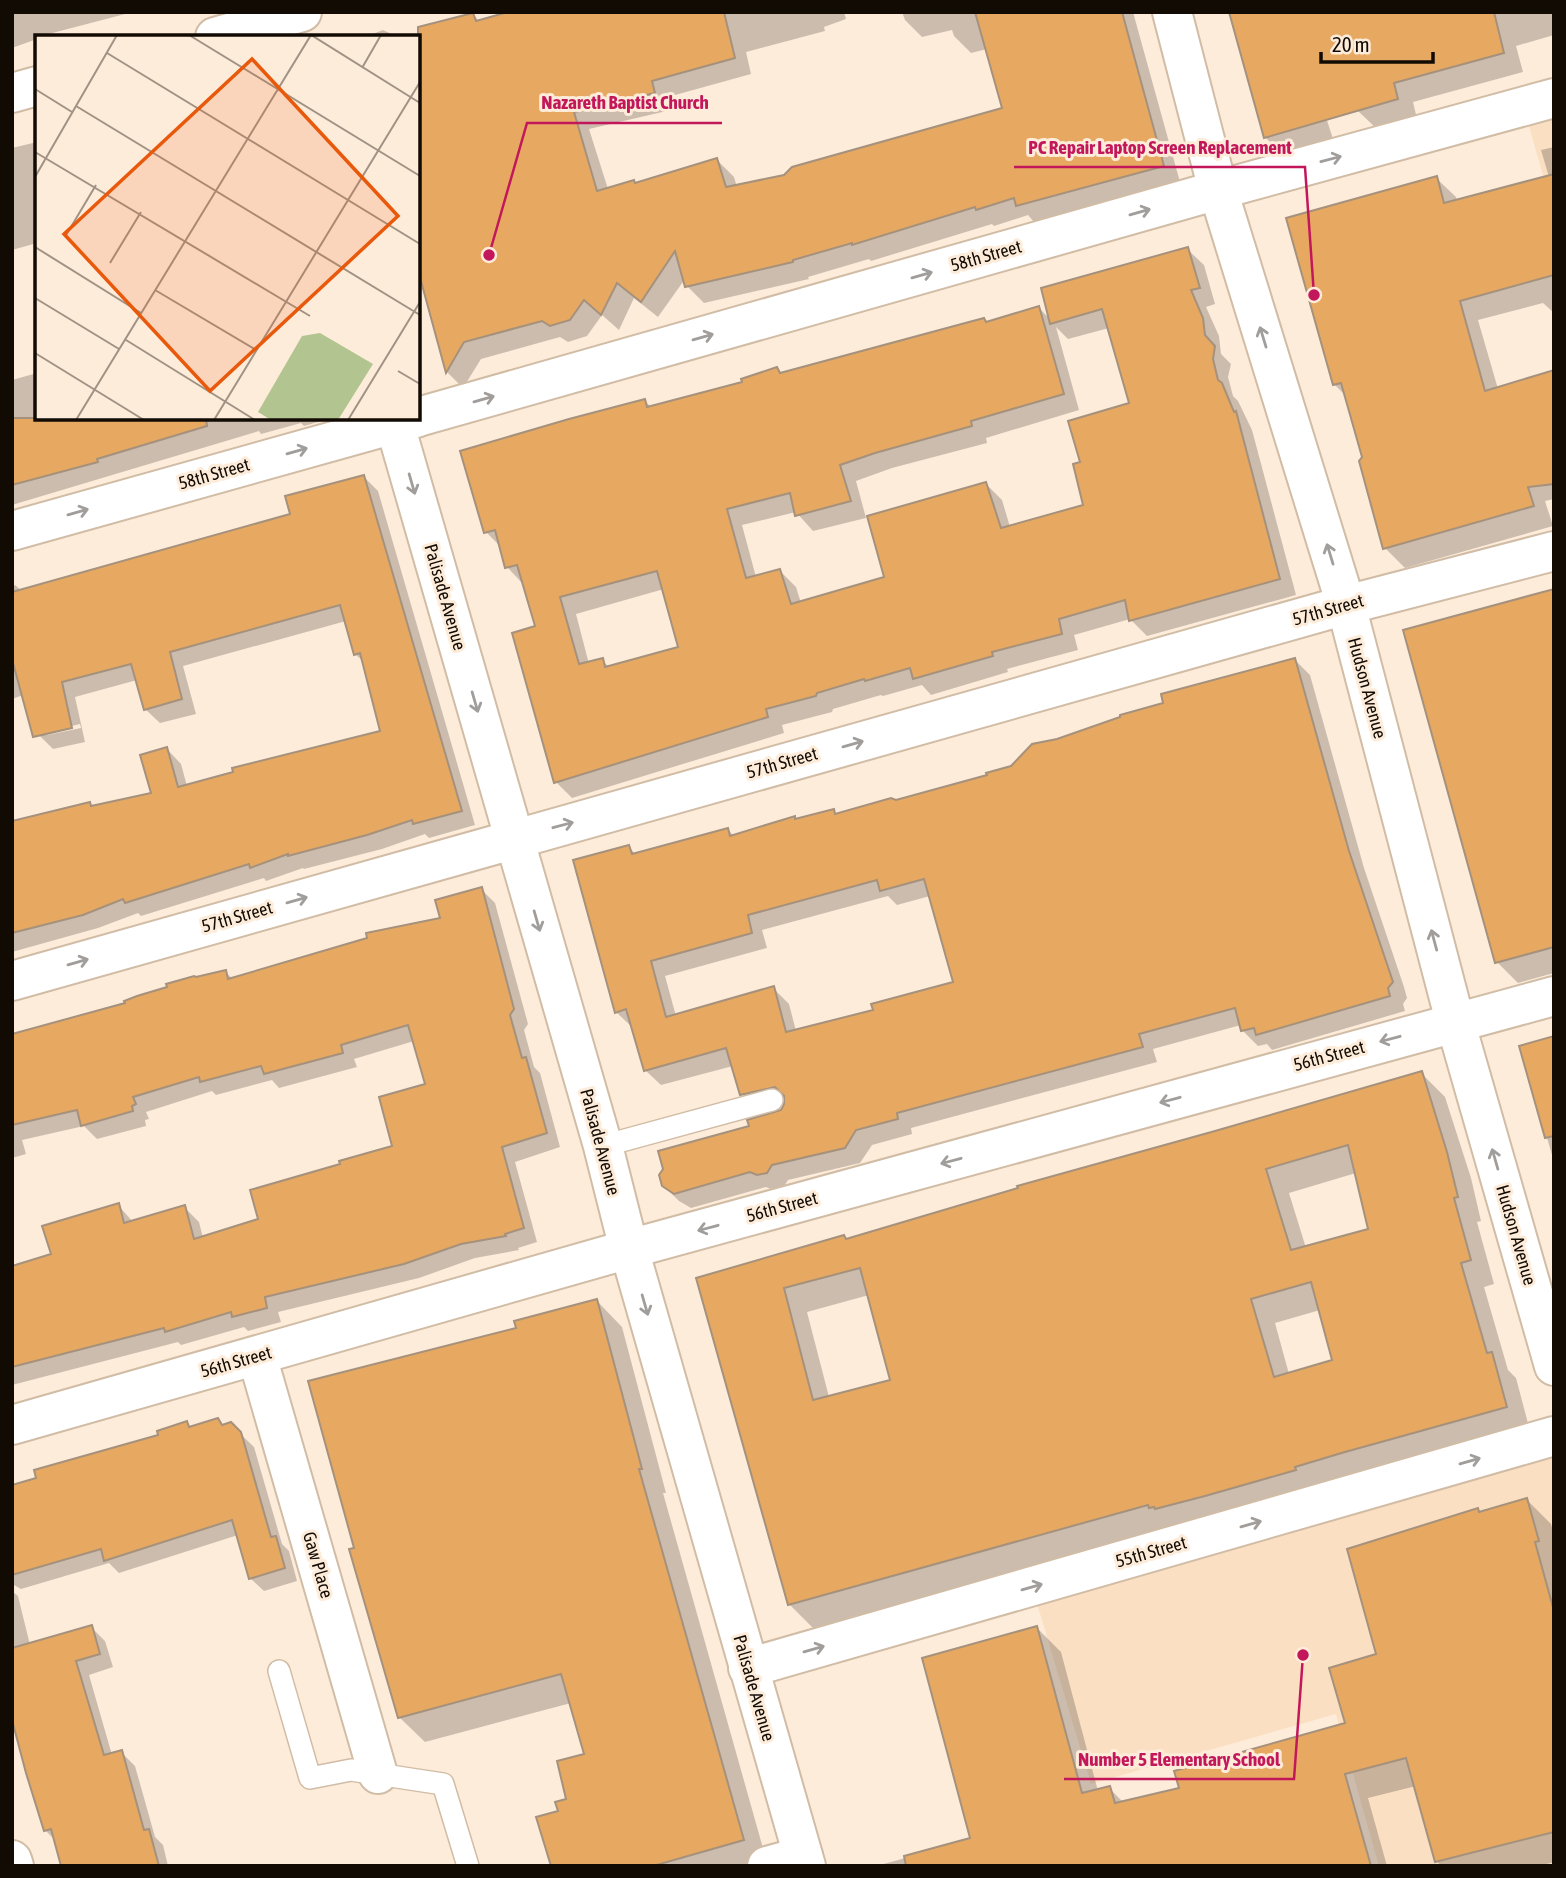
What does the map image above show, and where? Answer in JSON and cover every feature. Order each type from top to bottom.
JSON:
[{"type":"street","name":"Hudson Avenue","points":[[1172,12],[1218,190],[1346,605],[1455,1021],[1554,1366]]},
{"type":"street","points":[[224,35],[290,20]]},
{"type":"street","points":[[12,93],[35,87]]},
{"type":"street","name":"58th Street","points":[[420,416],[1554,98]]},
{"type":"street","name":"58th Street","points":[[12,531],[405,420]]},
{"type":"street","name":"Palisade Avenue","points":[[405,420],[513,839],[603,1146],[629,1250],[748,1668],[792,1863]]},
{"type":"street","name":"57th Street","points":[[12,981],[1346,605],[1554,551]]},
{"type":"street","name":"56th Street","points":[[12,1425],[629,1250],[1455,1021],[1554,996]]},
{"type":"street","name":"Gaw Place","points":[[257,1356],[378,1774]]},
{"type":"street","name":"55th Street","points":[[748,1668],[1554,1436]]},
{"type":"street","points":[[12,1860],[14,1866]]},
{"type":"lane","points":[[603,1146],[772,1100]]},
{"type":"lane","points":[[279,1671],[310,1778],[351,1770],[443,1784],[468,1866]]},
{"type":"shaded area","points":[[1554,107],[1554,214],[1526,116]]},
{"type":"shaded area","points":[[1554,1449],[1554,1866],[1379,1866],[1336,1714],[1091,1784],[1035,1597]]},
{"type":"building","points":[[508,12],[724,12],[735,58],[652,81],[655,93],[574,112],[597,191],[634,180],[635,183],[717,158],[726,187],[784,175],[792,167],[1002,108],[975,12],[1122,12],[1164,166],[1016,206],[1014,198],[976,210],[975,207],[793,262],[685,287],[675,251],[641,302],[617,283],[601,315],[584,300],[570,320],[550,326],[542,321],[464,342],[446,373],[420,277],[418,27],[473,13],[476,21]]},
{"type":"building","points":[[1229,12],[1494,12],[1504,53],[1394,83],[1398,99],[1264,138]]},
{"type":"building","points":[[1554,174],[1554,275],[1460,301],[1485,391],[1554,370],[1554,484],[1528,487],[1534,506],[1383,549],[1359,461],[1362,457],[1341,383],[1333,385],[1286,218],[1437,176],[1444,203]]},
{"type":"building","points":[[1188,247],[1200,288],[1191,290],[1203,318],[1205,335],[1215,346],[1213,359],[1218,380],[1222,383],[1234,412],[1236,411],[1280,579],[1129,621],[1125,600],[1059,619],[1062,634],[992,652],[993,656],[913,679],[910,668],[865,681],[864,679],[817,693],[816,696],[766,709],[768,717],[554,783],[512,633],[535,626],[517,565],[505,568],[495,530],[484,533],[460,451],[645,399],[647,407],[742,382],[741,379],[777,367],[780,373],[984,318],[986,322],[1039,306],[1064,394],[971,421],[972,426],[840,465],[851,501],[795,516],[790,493],[727,509],[746,578],[780,569],[791,604],[884,577],[867,516],[986,482],[1001,528],[1083,505],[1073,464],[1080,462],[1068,421],[1129,403],[1102,309],[1050,324],[1041,288]],"holes":[[[657,571],[678,647],[605,667],[603,658],[579,664],[560,597]]]},
{"type":"building","points":[[12,418],[206,420],[207,426],[97,459],[98,462],[12,485]]},
{"type":"building","points":[[364,475],[462,811],[413,824],[412,820],[367,835],[288,854],[250,868],[249,864],[125,903],[123,899],[83,915],[12,933],[12,821],[90,802],[91,806],[151,793],[140,755],[167,747],[178,787],[233,772],[232,768],[380,731],[360,653],[354,655],[340,605],[170,652],[182,699],[144,710],[131,664],[62,682],[72,728],[33,737],[12,659],[12,592],[290,514],[285,496]]},
{"type":"building","points":[[1554,589],[1554,947],[1495,963],[1403,630]]},
{"type":"building","points":[[1295,658],[1349,851],[1393,982],[1388,988],[1390,996],[1256,1035],[1254,1028],[1241,1031],[1235,1008],[1139,1034],[1143,1047],[897,1113],[898,1119],[856,1130],[845,1148],[772,1165],[767,1173],[757,1175],[750,1172],[674,1194],[662,1186],[659,1175],[663,1169],[658,1151],[749,1126],[747,1120],[781,1110],[784,1096],[775,1087],[740,1095],[726,1048],[644,1071],[626,1009],[615,1013],[573,860],[629,845],[632,854],[728,828],[730,836],[795,816],[795,819],[834,809],[835,814],[987,775],[986,773],[1011,766],[1032,744],[1057,739],[1120,715],[1163,703],[1161,694]],"holes":[[[924,879],[953,982],[871,1004],[873,1010],[786,1032],[774,986],[666,1017],[651,961],[752,933],[748,915],[877,880],[880,891]]]},
{"type":"building","points":[[482,887],[514,1009],[510,1015],[522,1058],[526,1057],[547,1133],[502,1147],[524,1228],[505,1234],[506,1236],[461,1244],[404,1264],[265,1297],[267,1308],[232,1317],[231,1312],[165,1332],[164,1328],[12,1367],[12,1266],[51,1254],[42,1226],[119,1203],[124,1223],[185,1205],[194,1239],[258,1219],[250,1190],[392,1146],[379,1097],[425,1084],[408,1025],[341,1045],[343,1053],[264,1074],[261,1066],[200,1082],[199,1077],[133,1097],[136,1104],[132,1106],[133,1111],[81,1126],[77,1110],[12,1125],[12,1034],[125,1003],[124,1001],[137,996],[167,987],[166,984],[194,976],[226,970],[228,979],[367,938],[366,933],[440,918],[435,900]]},
{"type":"building","points":[[1554,1036],[1554,1136],[1545,1138],[1519,1046]]},
{"type":"building","points":[[1422,1071],[1447,1152],[1458,1197],[1454,1198],[1471,1260],[1461,1263],[1487,1353],[1492,1352],[1507,1407],[1345,1452],[1295,1467],[1296,1470],[1205,1496],[1155,1509],[1149,1508],[1148,1505],[788,1605],[696,1278],[844,1235],[846,1239],[1018,1188],[1017,1186]],"holes":[[[1348,1145],[1368,1229],[1291,1250],[1266,1169]],[[860,1268],[890,1380],[813,1400],[784,1288]],[[1311,1282],[1332,1360],[1274,1377],[1251,1299]]]},
{"type":"building","points":[[597,1299],[642,1469],[639,1469],[744,1840],[653,1866],[551,1866],[536,1817],[558,1811],[555,1802],[566,1799],[557,1761],[584,1754],[561,1674],[398,1718],[349,1549],[354,1548],[308,1381],[516,1328],[514,1321]]},
{"type":"building","points":[[218,1418],[222,1425],[231,1422],[241,1432],[271,1537],[276,1536],[285,1568],[249,1579],[232,1520],[104,1561],[101,1549],[12,1575],[12,1485],[36,1478],[34,1470],[158,1435],[157,1431],[187,1421],[189,1427]]},
{"type":"building","points":[[1527,1498],[1539,1541],[1535,1542],[1554,1611],[1554,1832],[1435,1862],[1406,1758],[1345,1774],[1371,1866],[906,1866],[904,1856],[970,1838],[922,1658],[1037,1626],[1082,1793],[1110,1786],[1115,1803],[1179,1788],[1174,1771],[1345,1723],[1329,1668],[1376,1654],[1347,1549],[1478,1508],[1479,1512]]},
{"type":"building","points":[[92,1625],[100,1654],[76,1661],[104,1755],[122,1750],[144,1830],[149,1829],[159,1866],[61,1866],[51,1829],[44,1831],[26,1773],[12,1720],[12,1648]]},
{"type":"place","name":"Nazareth Baptist Church","points":[[489,255]]},
{"type":"place","name":"PC Repair Laptop Screen Replacement","points":[[1314,295]]},
{"type":"place","name":"Number 5 Elementary School","points":[[1303,1655]]}]
